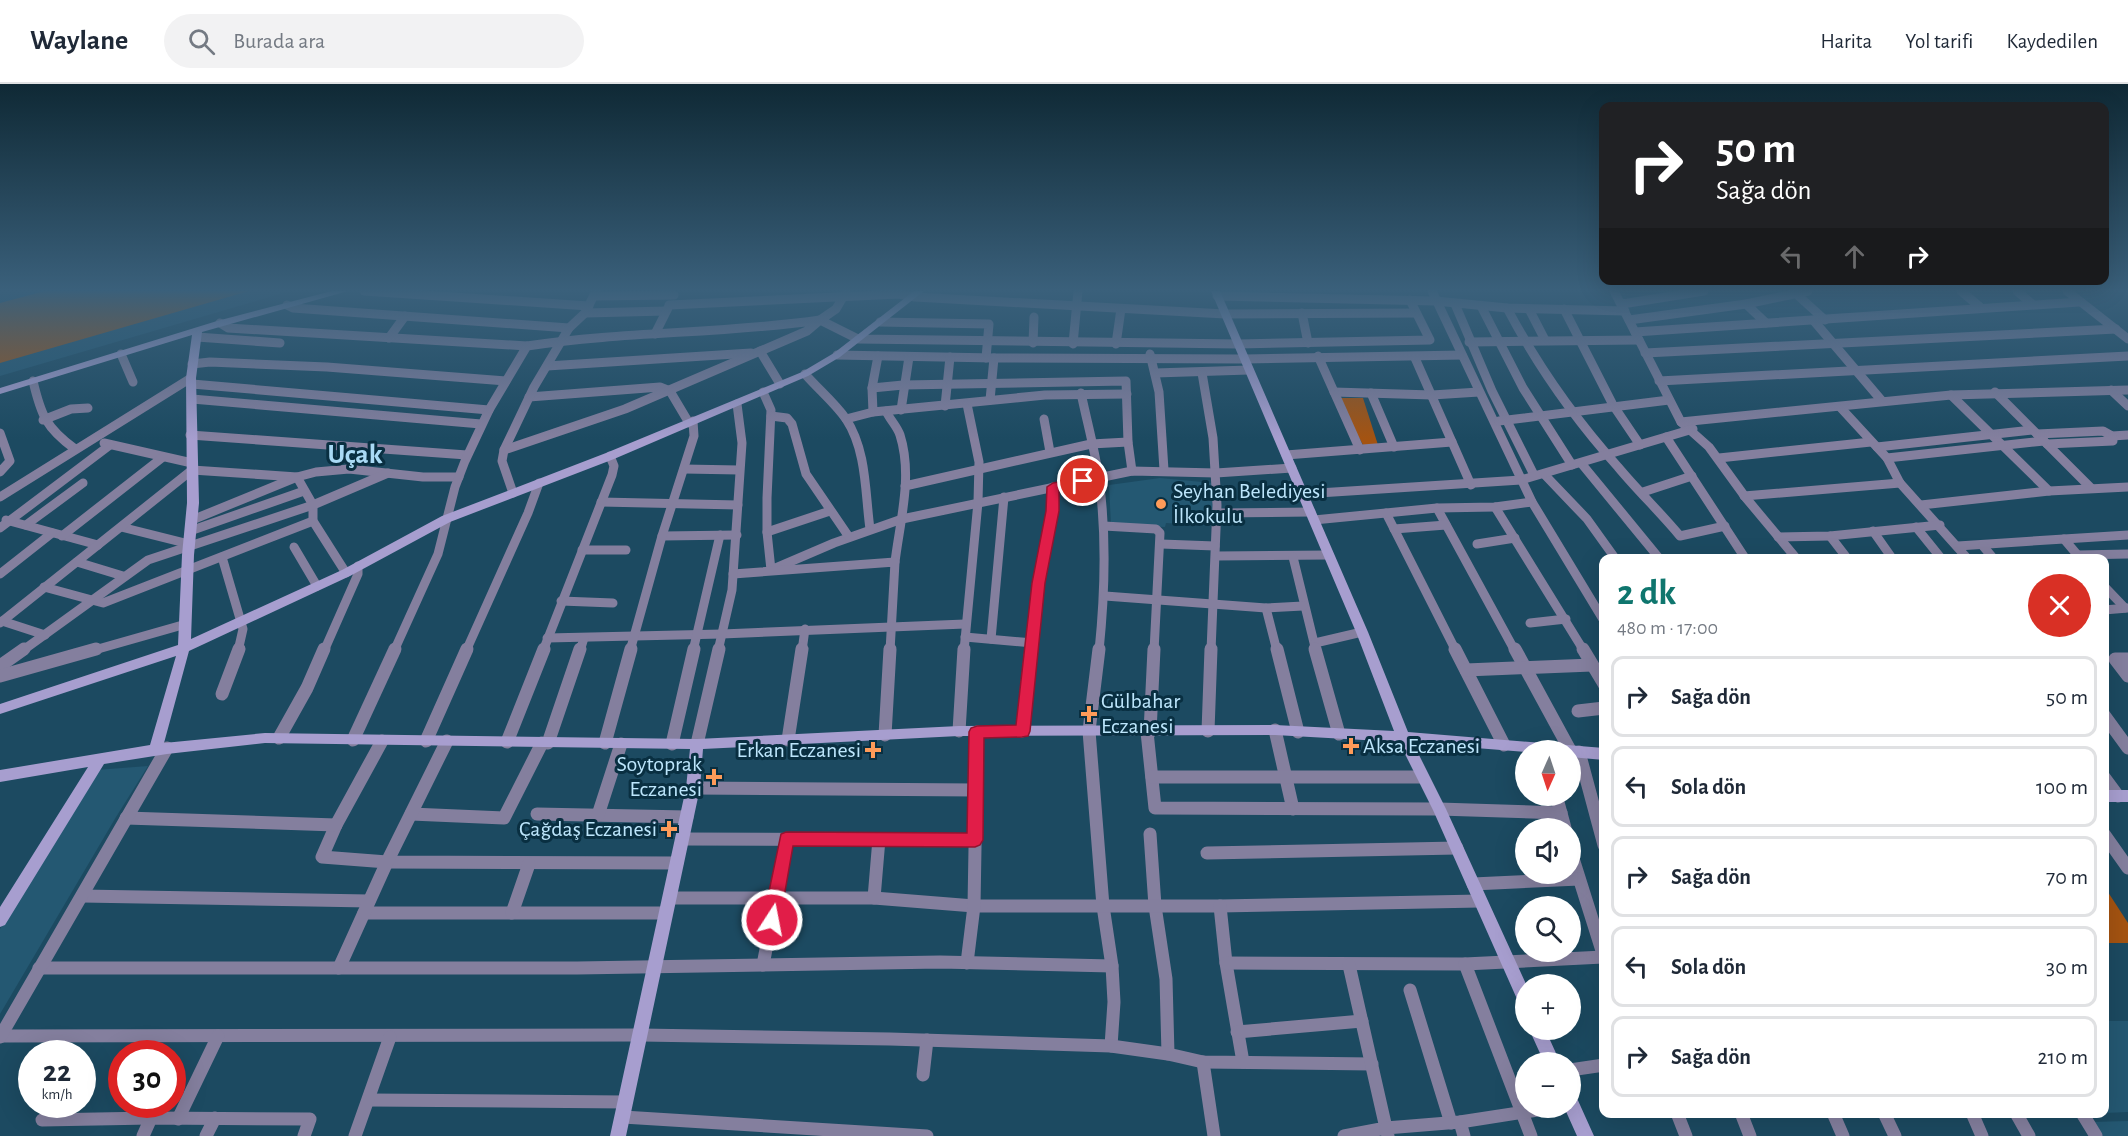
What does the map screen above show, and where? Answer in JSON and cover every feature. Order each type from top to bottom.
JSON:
[{"type":"main road","points":[[0,391],[174,340]]},
{"type":"main road","points":[[161,749],[186,624],[188,546],[191,525],[191,381],[196,340]]},
{"type":"main road","points":[[0,710],[183,648],[346,573],[446,519],[610,456],[805,374],[857,340]]},
{"type":"main road","points":[[1236,340],[1362,632],[1403,737],[1439,809],[1515,978]]},
{"type":"main road","points":[[0,776],[161,749],[236,739],[279,738],[697,744],[959,731],[1275,730],[1515,746]]},
{"type":"main road","points":[[618,1136],[693,788],[697,744]]},
{"type":"main road","points":[[1581,752],[1599,754]]},
{"type":"main road","points":[[0,920],[100,759]]},
{"type":"main road","points":[[1575,1118],[1586,1136]]},
{"type":"street","points":[[253,340],[280,343]]},
{"type":"street","points":[[424,340],[527,346],[561,340]]},
{"type":"street","points":[[513,493],[502,461],[504,450],[529,397],[562,340]]},
{"type":"street","points":[[504,450],[625,409],[786,340]]},
{"type":"street","points":[[930,340],[1073,344],[1238,344],[1426,340]]},
{"type":"street","points":[[1455,340],[1532,502],[1599,613]]},
{"type":"street","points":[[1522,340],[1469,342],[1505,420],[1539,475],[1587,519],[1612,554]]},
{"type":"street","points":[[1523,340],[1608,456],[1680,536],[1725,526]]},
{"type":"street","points":[[1582,340],[1613,405],[1640,445]]},
{"type":"street","points":[[1639,340],[1681,422],[1693,429],[1719,458],[1744,496],[1778,537],[1787,543],[1794,554]]},
{"type":"street","points":[[1831,340],[1882,401]]},
{"type":"street","points":[[1645,353],[1907,340]]},
{"type":"street","points":[[989,341],[992,384],[990,400]]},
{"type":"street","points":[[1497,342],[1537,415],[1656,554]]},
{"type":"street","points":[[1148,344],[1155,373],[1164,436],[1164,470]]},
{"type":"street","points":[[353,740],[438,554],[446,532],[446,519],[467,455],[481,424],[527,346]]},
{"type":"street","points":[[547,366],[742,352],[757,353],[780,384]]},
{"type":"street","points":[[121,354],[133,382]]},
{"type":"street","points":[[837,355],[1151,359],[1247,365]]},
{"type":"street","points":[[1155,373],[1202,373],[1318,356],[1415,358],[1462,355]]},
{"type":"street","points":[[873,412],[872,388],[878,356]]},
{"type":"street","points":[[1318,356],[1360,450]]},
{"type":"street","points":[[1659,381],[2128,356]]},
{"type":"street","points":[[901,410],[909,357]]},
{"type":"street","points":[[945,406],[950,357]]},
{"type":"street","points":[[1415,358],[1471,485]]},
{"type":"street","points":[[192,363],[327,367],[506,381]]},
{"type":"street","points":[[1202,373],[1216,473],[1208,731]]},
{"type":"street","points":[[805,374],[846,419],[859,448],[870,529]]},
{"type":"street","points":[[33,381],[43,420],[52,433],[75,449]]},
{"type":"street","points":[[0,497],[13,474],[75,449],[191,381],[489,410]]},
{"type":"street","points":[[872,388],[903,385],[1126,381],[1128,442],[1132,471]]},
{"type":"street","points":[[529,397],[660,387],[670,391],[691,422],[694,436],[662,536],[605,743]]},
{"type":"street","points":[[2111,390],[2128,406]]},
{"type":"street","points":[[1681,422],[1951,395],[2128,390]]},
{"type":"street","points":[[763,392],[771,406],[767,532],[771,570]]},
{"type":"street","points":[[1334,392],[1432,395],[1479,392]]},
{"type":"street","points":[[846,419],[873,412],[990,400],[1081,393],[1127,394]]},
{"type":"street","points":[[1081,393],[1099,478],[1104,526],[1105,596],[1089,731],[1103,906],[1112,966],[1114,1002],[1111,1046]]},
{"type":"street","points":[[1371,393],[1394,447]]},
{"type":"street","points":[[1995,393],[2091,488]]},
{"type":"street","points":[[1951,395],[2049,492]]},
{"type":"street","points":[[192,399],[481,424]]},
{"type":"street","points":[[1493,422],[1613,405],[1670,400]]},
{"type":"street","points":[[697,744],[733,574],[742,442],[737,404]]},
{"type":"street","points":[[959,731],[965,624],[978,502],[979,462],[967,404]]},
{"type":"street","points":[[1840,407],[1887,458],[1900,483],[1964,554]]},
{"type":"street","points":[[43,420],[69,409],[88,408]]},
{"type":"street","points":[[885,735],[895,562],[905,486],[900,432],[891,423],[886,411]]},
{"type":"street","points":[[771,416],[787,418],[792,424],[801,462],[813,487],[849,537]]},
{"type":"street","points":[[1044,419],[1050,452]]},
{"type":"street","points":[[1303,494],[1521,480],[1693,429]]},
{"type":"street","points":[[1887,458],[2002,445],[2040,437],[2103,431],[2112,436],[2128,435]]},
{"type":"street","points":[[0,433],[13,474]]},
{"type":"street","points":[[190,435],[467,455]]},
{"type":"street","points":[[1719,458],[1990,435],[2113,441],[2112,436]]},
{"type":"street","points":[[1666,437],[1742,554]]},
{"type":"street","points":[[93,439],[192,466],[297,477]]},
{"type":"street","points":[[905,486],[1050,452],[1091,444],[1128,442]]},
{"type":"street","points":[[1286,455],[1452,442]]},
{"type":"street","points":[[0,528],[4,519],[110,445]]},
{"type":"street","points":[[507,742],[614,471],[610,456]]},
{"type":"street","points":[[0,574],[5,564],[57,534],[163,457]]},
{"type":"street","points":[[1,622],[121,527],[192,466]]},
{"type":"street","points":[[771,570],[849,537],[902,519],[1132,471],[1216,473],[1292,468]]},
{"type":"street","points":[[191,525],[297,477],[316,472],[349,469],[459,477]]},
{"type":"street","points":[[684,469],[739,470]]},
{"type":"street","points":[[0,666],[148,560],[312,505],[388,473]]},
{"type":"street","points":[[1642,492],[1692,476]]},
{"type":"street","points":[[297,477],[312,505],[313,521],[346,573]]},
{"type":"street","points":[[26,525],[83,483]]},
{"type":"street","points":[[426,741],[528,513],[539,483]]},
{"type":"street","points":[[1744,496],[1900,483]]},
{"type":"street","points":[[1022,731],[1039,583],[1053,511],[1053,487]]},
{"type":"street","points":[[1921,505],[2091,488],[2128,487]]},
{"type":"street","points":[[191,525],[304,491]]},
{"type":"street","points":[[991,639],[1004,497]]},
{"type":"street","points":[[601,502],[738,505]]},
{"type":"street","points":[[1216,513],[1312,516],[1437,508],[1495,507],[1532,502]]},
{"type":"street","points":[[1495,507],[1599,676]]},
{"type":"street","points":[[1437,508],[1566,740]]},
{"type":"street","points":[[767,532],[830,511]]},
{"type":"street","points":[[1386,513],[1504,745]]},
{"type":"street","points":[[4,519],[98,545]]},
{"type":"street","points":[[44,587],[103,603],[313,521]]},
{"type":"street","points":[[1394,529],[1446,525]]},
{"type":"street","points":[[1778,537],[1830,536],[1940,525]]},
{"type":"street","points":[[1104,526],[1156,530],[1160,533],[1148,732],[1155,808],[1439,809],[1561,813]]},
{"type":"street","points":[[121,527],[188,546]]},
{"type":"street","points":[[1916,527],[1938,554]]},
{"type":"street","points":[[1873,531],[1889,554]]},
{"type":"street","points":[[672,744],[720,535]]},
{"type":"street","points":[[662,536],[737,535]]},
{"type":"street","points":[[1958,546],[2128,535]]},
{"type":"street","points":[[1830,536],[1844,554]]},
{"type":"street","points":[[1477,544],[1515,538]]},
{"type":"street","points":[[2064,539],[2076,554]]},
{"type":"street","points":[[1161,543],[1215,551],[1293,557],[1329,555]]},
{"type":"street","points":[[1983,546],[1990,554]]},
{"type":"street","points":[[294,547],[317,586]]},
{"type":"street","points":[[582,550],[626,550]]},
{"type":"street","points":[[2109,555],[2128,554]]},
{"type":"street","points":[[222,557],[240,621],[242,637],[222,694]]},
{"type":"street","points":[[1293,557],[1303,606],[1339,734]]},
{"type":"street","points":[[77,562],[123,576]]},
{"type":"street","points":[[733,574],[895,562]]},
{"type":"street","points":[[279,738],[307,688],[358,574],[358,566]]},
{"type":"street","points":[[2109,591],[2126,608]]},
{"type":"street","points":[[1105,596],[1212,602],[1266,608],[1303,606]]},
{"type":"street","points":[[561,601],[613,603]]},
{"type":"street","points":[[1266,608],[1298,732]]},
{"type":"street","points":[[2109,610],[2126,608]]},
{"type":"street","points":[[1530,623],[1566,619]]},
{"type":"street","points":[[1,622],[45,634]]},
{"type":"street","points":[[0,676],[186,624]]},
{"type":"street","points":[[547,638],[635,637],[965,624]]},
{"type":"street","points":[[789,740],[805,630]]},
{"type":"street","points":[[1315,644],[1362,632]]},
{"type":"street","points":[[411,814],[504,818],[545,743],[584,638]]},
{"type":"street","points":[[965,638],[1033,644]]},
{"type":"street","points":[[2128,659],[2115,659],[2128,676]]},
{"type":"street","points":[[1466,670],[1592,665]]},
{"type":"street","points":[[1578,711],[1599,709]]},
{"type":"street","points":[[2109,722],[2128,748]]},
{"type":"street","points":[[1275,730],[1293,809]]},
{"type":"street","points":[[967,963],[974,906],[977,732]]},
{"type":"street","points":[[382,741],[336,825],[322,857],[387,862],[677,863]]},
{"type":"street","points":[[339,968],[387,862],[447,741]]},
{"type":"street","points":[[598,815],[621,744]]},
{"type":"street","points":[[161,749],[126,818],[0,1037],[640,1035],[927,1040],[1111,1046],[1168,1054],[1203,1062],[1372,1064]]},
{"type":"street","points":[[1152,777],[1285,775],[1422,777]]},
{"type":"street","points":[[1581,777],[1599,830]]},
{"type":"street","points":[[693,788],[976,790]]},
{"type":"street","points":[[1559,806],[1562,818]]},
{"type":"street","points":[[537,814],[687,817]]},
{"type":"street","points":[[126,818],[336,825]]},
{"type":"street","points":[[1150,834],[1155,906],[1166,979],[1168,1054]]},
{"type":"street","points":[[682,839],[975,840]]},
{"type":"street","points":[[763,965],[786,839]]},
{"type":"street","points":[[874,898],[879,839]]},
{"type":"street","points":[[2109,841],[2128,868]]},
{"type":"street","points":[[1207,853],[1457,848]]},
{"type":"street","points":[[512,913],[530,864]]},
{"type":"street","points":[[1473,884],[1515,882]]},
{"type":"street","points":[[1581,884],[1599,944]]},
{"type":"street","points":[[82,896],[512,913],[776,898],[874,898],[974,906],[1220,906],[1480,901]]},
{"type":"street","points":[[1220,906],[1226,963],[1243,1062]]},
{"type":"street","points":[[1226,963],[1465,964],[1599,957]]},
{"type":"street","points":[[39,968],[655,967],[1046,962],[1112,966]]},
{"type":"street","points":[[1465,964],[1515,1094]]},
{"type":"street","points":[[1349,965],[1387,1132]]},
{"type":"street","points":[[1410,990],[1458,1127]]},
{"type":"street","points":[[1238,1032],[1362,1021]]},
{"type":"street","points":[[178,1119],[218,1036]]},
{"type":"street","points":[[355,1136],[390,1037]]},
{"type":"street","points":[[924,1075],[927,1040]]},
{"type":"street","points":[[1203,1062],[1214,1136]]},
{"type":"street","points":[[1581,1068],[1599,1066]]},
{"type":"street","points":[[369,1100],[625,1109],[927,1136]]},
{"type":"street","points":[[1344,1136],[1458,1127],[1515,1114]]},
{"type":"street","points":[[143,1136],[151,1118]]},
{"type":"street","points":[[206,1136],[214,1118]]},
{"type":"street","points":[[1524,1118],[1531,1136]]},
{"type":"street","points":[[1679,1118],[1686,1136]]},
{"type":"street","points":[[1744,1118],[1750,1136]]},
{"type":"street","points":[[1835,1118],[1843,1136]]},
{"type":"street","points":[[1886,1118],[1895,1136]]},
{"type":"street","points":[[1974,1118],[1982,1136]]},
{"type":"street","points":[[2019,1118],[2029,1136]]},
{"type":"street","points":[[2085,1118],[2096,1136]]},
{"type":"street","points":[[42,1120],[310,1119],[304,1136]]},
{"type":"shaded area","points":[[0,340],[123,340],[0,376]]},
{"type":"shaded area","points":[[0,340],[79,340],[0,363]]},
{"type":"shaded area","points":[[1338,398],[1363,398],[1378,445],[1363,445]]},
{"type":"shaded area","name":"Seyhan Belediyesi İlkokulu","points":[[1160,478],[1213,483],[1212,526],[1166,523],[1165,527],[1111,525],[1109,485]]},
{"type":"shaded area","points":[[148,766],[0,1014],[0,929],[96,770]]},
{"type":"shaded area","points":[[2109,894],[2128,923],[2128,943],[2109,943]]},
{"type":"shaded area","points":[[2109,1021],[2128,1021],[2128,1112],[2109,1113]]},
{"type":"shaded area","points":[[2128,1121],[2128,1136],[2099,1136],[2090,1122]]},
{"type":"place","name":"Seyhan Belediyesi İlkokulu","points":[[1161,504]]},
{"type":"place","name":"Gülbahar Eczanesi","points":[[1089,714]]},
{"type":"place","name":"Aksa Eczanesi","points":[[1351,746]]},
{"type":"place","name":"Erkan Eczanesi","points":[[873,750]]},
{"type":"place","name":"Soytoprak Eczanesi","points":[[714,777]]},
{"type":"place","name":"Çağdaş Eczanesi","points":[[669,829]]},
{"type":"district","name":"Uçak","points":[[355,455]]},
{"type":"route","points":[[772,920],[786,839],[975,840],[977,732],[1022,731],[1039,583],[1053,511],[1053,487],[1083,481]]}]
